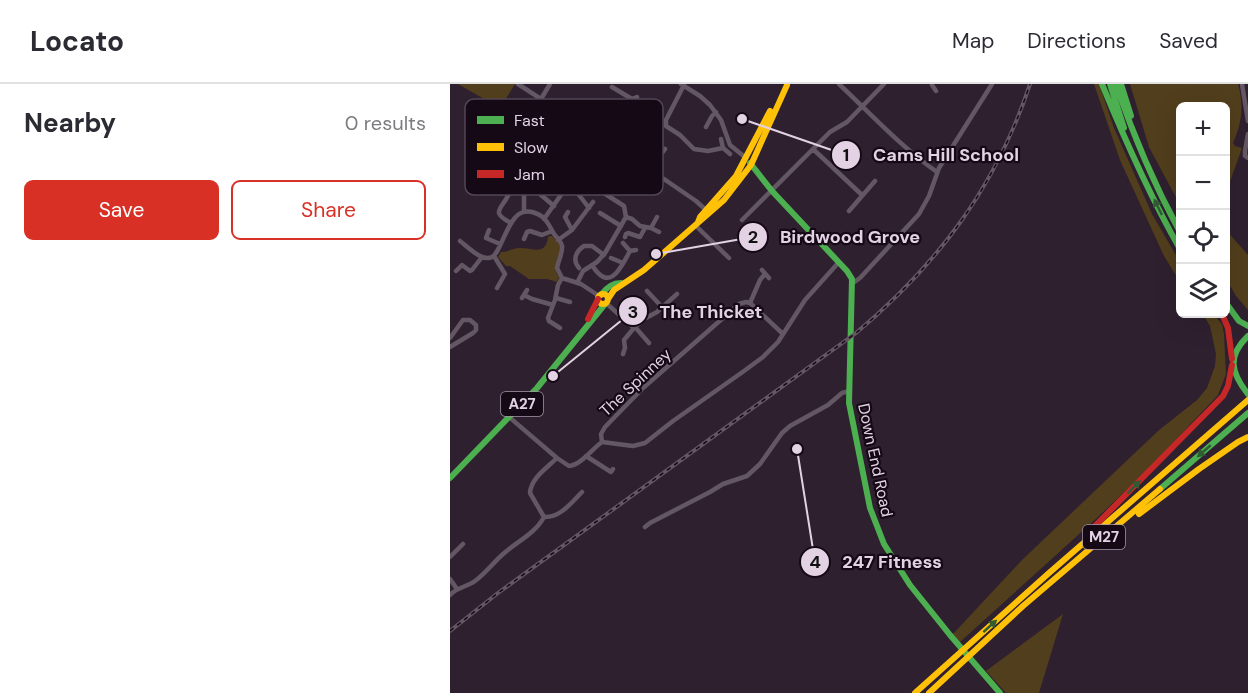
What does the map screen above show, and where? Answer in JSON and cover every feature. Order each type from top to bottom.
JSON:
[{"type":"main road","points":[[1102,84],[1128,147],[1176,242]]},
{"type":"main road","points":[[1110,84],[1137,165]]},
{"type":"main road","points":[[1116,84],[1132,132],[1176,224]]},
{"type":"main road","points":[[1121,84],[1145,161]]},
{"type":"main road","name":"A27","points":[[696,224],[729,185],[787,85]]},
{"type":"main road","name":"A27","points":[[452,473],[544,379],[596,316],[613,291],[639,274],[724,200],[751,165],[787,85]]},
{"type":"main road","points":[[746,158],[772,191],[839,262],[850,275],[853,283]]},
{"type":"main road","name":"A27","points":[[583,330],[607,288],[613,284],[623,283]]},
{"type":"main road","name":"Down End Road","points":[[853,283],[850,327],[850,415],[870,508],[877,528],[897,567],[928,609],[1000,693]]},
{"type":"main road","points":[[600,297],[606,295],[606,302]]},
{"type":"main road","points":[[1230,309],[1239,321],[1248,326]]},
{"type":"main road","points":[[1224,318],[1228,328],[1236,378],[1246,392]]},
{"type":"main road","points":[[1232,363],[1238,346],[1248,336]]},
{"type":"main road","name":"M27","points":[[1049,573],[1223,396],[1229,383],[1232,363]]},
{"type":"main road","name":"M27","points":[[915,693],[1248,400]]},
{"type":"main road","name":"M27","points":[[929,693],[1023,606],[1248,413]]},
{"type":"main road","name":"M27","points":[[961,663],[1145,509],[1248,436]]},
{"type":"street","points":[[518,84],[541,99],[550,84]]},
{"type":"street","points":[[621,84],[615,89],[634,99]]},
{"type":"street","points":[[839,84],[914,155],[938,172]]},
{"type":"street","points":[[742,220],[830,132],[847,122],[884,84]]},
{"type":"street","points":[[933,84],[936,91]]},
{"type":"street","points":[[853,283],[919,214],[938,172],[992,84]]},
{"type":"street","points":[[1242,84],[1248,121]]},
{"type":"street","points":[[723,148],[708,153],[694,149],[680,135],[666,126],[666,120],[682,85],[706,101],[716,112],[730,145],[746,158]]},
{"type":"street","points":[[706,127],[716,112]]},
{"type":"street","points":[[1246,155],[1248,134]]},
{"type":"street","points":[[722,139],[723,148],[730,154]]},
{"type":"street","points":[[1246,155],[1248,144]]},
{"type":"street","points":[[813,149],[862,195]]},
{"type":"street","points":[[663,179],[706,210]]},
{"type":"street","points":[[849,211],[875,181]]},
{"type":"street","points":[[510,195],[496,215],[511,223]]},
{"type":"street","points":[[524,212],[525,195]]},
{"type":"street","points":[[541,195],[554,206]]},
{"type":"street","points":[[544,219],[561,195]]},
{"type":"street","points":[[579,195],[589,208]]},
{"type":"street","points":[[577,283],[581,273],[604,255],[626,217],[624,206],[606,195]]},
{"type":"street","points":[[558,240],[572,230],[593,202]]},
{"type":"street","points":[[460,241],[482,257],[490,258],[494,256],[517,215],[524,212],[535,213],[544,219],[562,244],[557,268],[562,278],[588,288],[600,297]]},
{"type":"street","points":[[568,212],[565,217],[572,230]]},
{"type":"street","points":[[600,213],[621,226]]},
{"type":"street","points":[[626,217],[640,226],[659,232]]},
{"type":"street","points":[[625,237],[628,233],[640,237],[657,217]]},
{"type":"street","points":[[696,224],[729,258]]},
{"type":"street","points":[[489,230],[486,238],[500,244]]},
{"type":"street","points":[[524,239],[530,231],[542,235],[552,231]]},
{"type":"street","points":[[623,243],[630,251]]},
{"type":"street","points":[[579,268],[574,260],[580,246],[590,245],[604,255]]},
{"type":"street","points":[[630,251],[636,250]]},
{"type":"street","points":[[592,265],[600,274],[610,277],[617,274],[630,251]]},
{"type":"street","points":[[494,256],[505,272],[504,282],[497,288]]},
{"type":"street","points":[[456,270],[462,265],[473,272],[482,257]]},
{"type":"street","points":[[611,258],[624,263]]},
{"type":"street","points":[[509,417],[557,458],[572,467],[602,442],[633,446],[645,443],[763,357],[778,342],[805,300],[839,262]]},
{"type":"street","points":[[765,274],[750,303],[783,334]]},
{"type":"street","points":[[560,328],[548,320],[548,317],[562,278]]},
{"type":"street","points":[[647,291],[663,308]]},
{"type":"street","points":[[524,294],[532,299],[553,305]]},
{"type":"street","points":[[623,354],[624,340],[635,328],[663,308],[677,294]]},
{"type":"street","points":[[556,298],[566,302]]},
{"type":"street","points":[[606,302],[649,343]]},
{"type":"street","points":[[634,303],[648,317]]},
{"type":"street","name":"The Spinney","points":[[602,442],[601,434],[605,427],[643,388],[739,304],[750,303]]},
{"type":"street","points":[[450,338],[464,320],[470,320],[476,325],[473,333],[450,347]]},
{"type":"street","points":[[645,527],[723,484],[747,477],[790,426],[828,405],[842,393],[849,391]]},
{"type":"street","points":[[586,456],[613,472]]},
{"type":"street","points":[[544,517],[530,489],[535,479],[557,458]]},
{"type":"street","points":[[450,595],[457,589],[468,588],[508,549],[534,530],[544,517],[562,512],[582,492]]},
{"type":"street","points":[[450,557],[463,544]]},
{"type":"street","points":[[450,579],[457,589]]},
{"type":"shaded area","points":[[458,84],[515,84],[506,99],[484,99]]},
{"type":"shaded area","points":[[1094,84],[1099,84],[1114,128],[1152,214],[1176,255],[1176,276],[1164,256],[1120,160]]},
{"type":"shaded area","points":[[1130,84],[1238,84],[1241,114],[1233,143],[1242,148],[1230,182],[1230,102],[1176,102],[1176,198],[1149,147]]},
{"type":"shaded area","points":[[1230,235],[1248,255],[1248,310],[1230,286]]},
{"type":"shaded area","points":[[550,236],[560,248],[556,264],[559,277],[557,282],[547,279],[529,279],[510,266],[506,266],[498,257],[501,252],[517,248],[542,249]]},
{"type":"shaded area","points":[[1205,318],[1217,318],[1222,324],[1224,334],[1226,374],[1218,395],[1149,468],[1099,516],[960,642],[953,634],[1022,560],[1158,431],[1197,400],[1207,388],[1215,366],[1216,354],[1210,326]]},
{"type":"shaded area","points":[[1063,614],[1039,693],[1006,693],[986,671]]},
{"type":"railway","points":[[450,631],[498,593],[856,333],[886,307],[938,251],[982,190],[1000,157],[1030,84]]},
{"type":"traffic: fast","points":[[1102,84],[1138,168],[1176,242]]},
{"type":"traffic: fast","points":[[1110,84],[1124,128]]},
{"type":"traffic: fast","points":[[1116,84],[1145,159],[1176,224]]},
{"type":"traffic: fast","points":[[1121,84],[1131,116]]},
{"type":"traffic: fast","points":[[750,163],[772,191],[852,279],[849,403],[870,508],[884,544],[910,585],[1000,693]]},
{"type":"traffic: fast","points":[[601,295],[610,286],[621,283]]},
{"type":"traffic: fast","points":[[450,478],[537,388],[605,304]]},
{"type":"traffic: fast","points":[[1230,309],[1239,321],[1248,326]]},
{"type":"traffic: fast","points":[[1248,336],[1241,343],[1234,358],[1235,372],[1248,394]]},
{"type":"traffic: fast","points":[[1160,489],[1248,413]]},
{"type":"traffic: slow","points":[[608,299],[614,290],[644,270],[724,200],[751,165],[787,85]]},
{"type":"traffic: slow","points":[[698,222],[736,176],[770,111]]},
{"type":"traffic: slow","points":[[603,294],[608,299],[603,304],[598,299],[603,294]]},
{"type":"traffic: slow","points":[[915,693],[1248,400]]},
{"type":"traffic: slow","points":[[1139,514],[1199,469],[1248,437]]},
{"type":"traffic: slow","points":[[929,693],[1023,606],[1160,489]]},
{"type":"traffic: jam","points":[[588,319],[598,299]]},
{"type":"traffic: jam","points":[[1224,318],[1228,328],[1232,359]]},
{"type":"traffic: jam","points":[[1093,528],[1223,396],[1228,386],[1232,365]]},
{"type":"place","name":"Cams Hill School","points":[[742,119]]},
{"type":"place","name":"Birdwood Grove","points":[[656,254]]},
{"type":"place","name":"The Thicket","points":[[553,376]]},
{"type":"place","name":"247 Fitness","points":[[797,449]]}]
